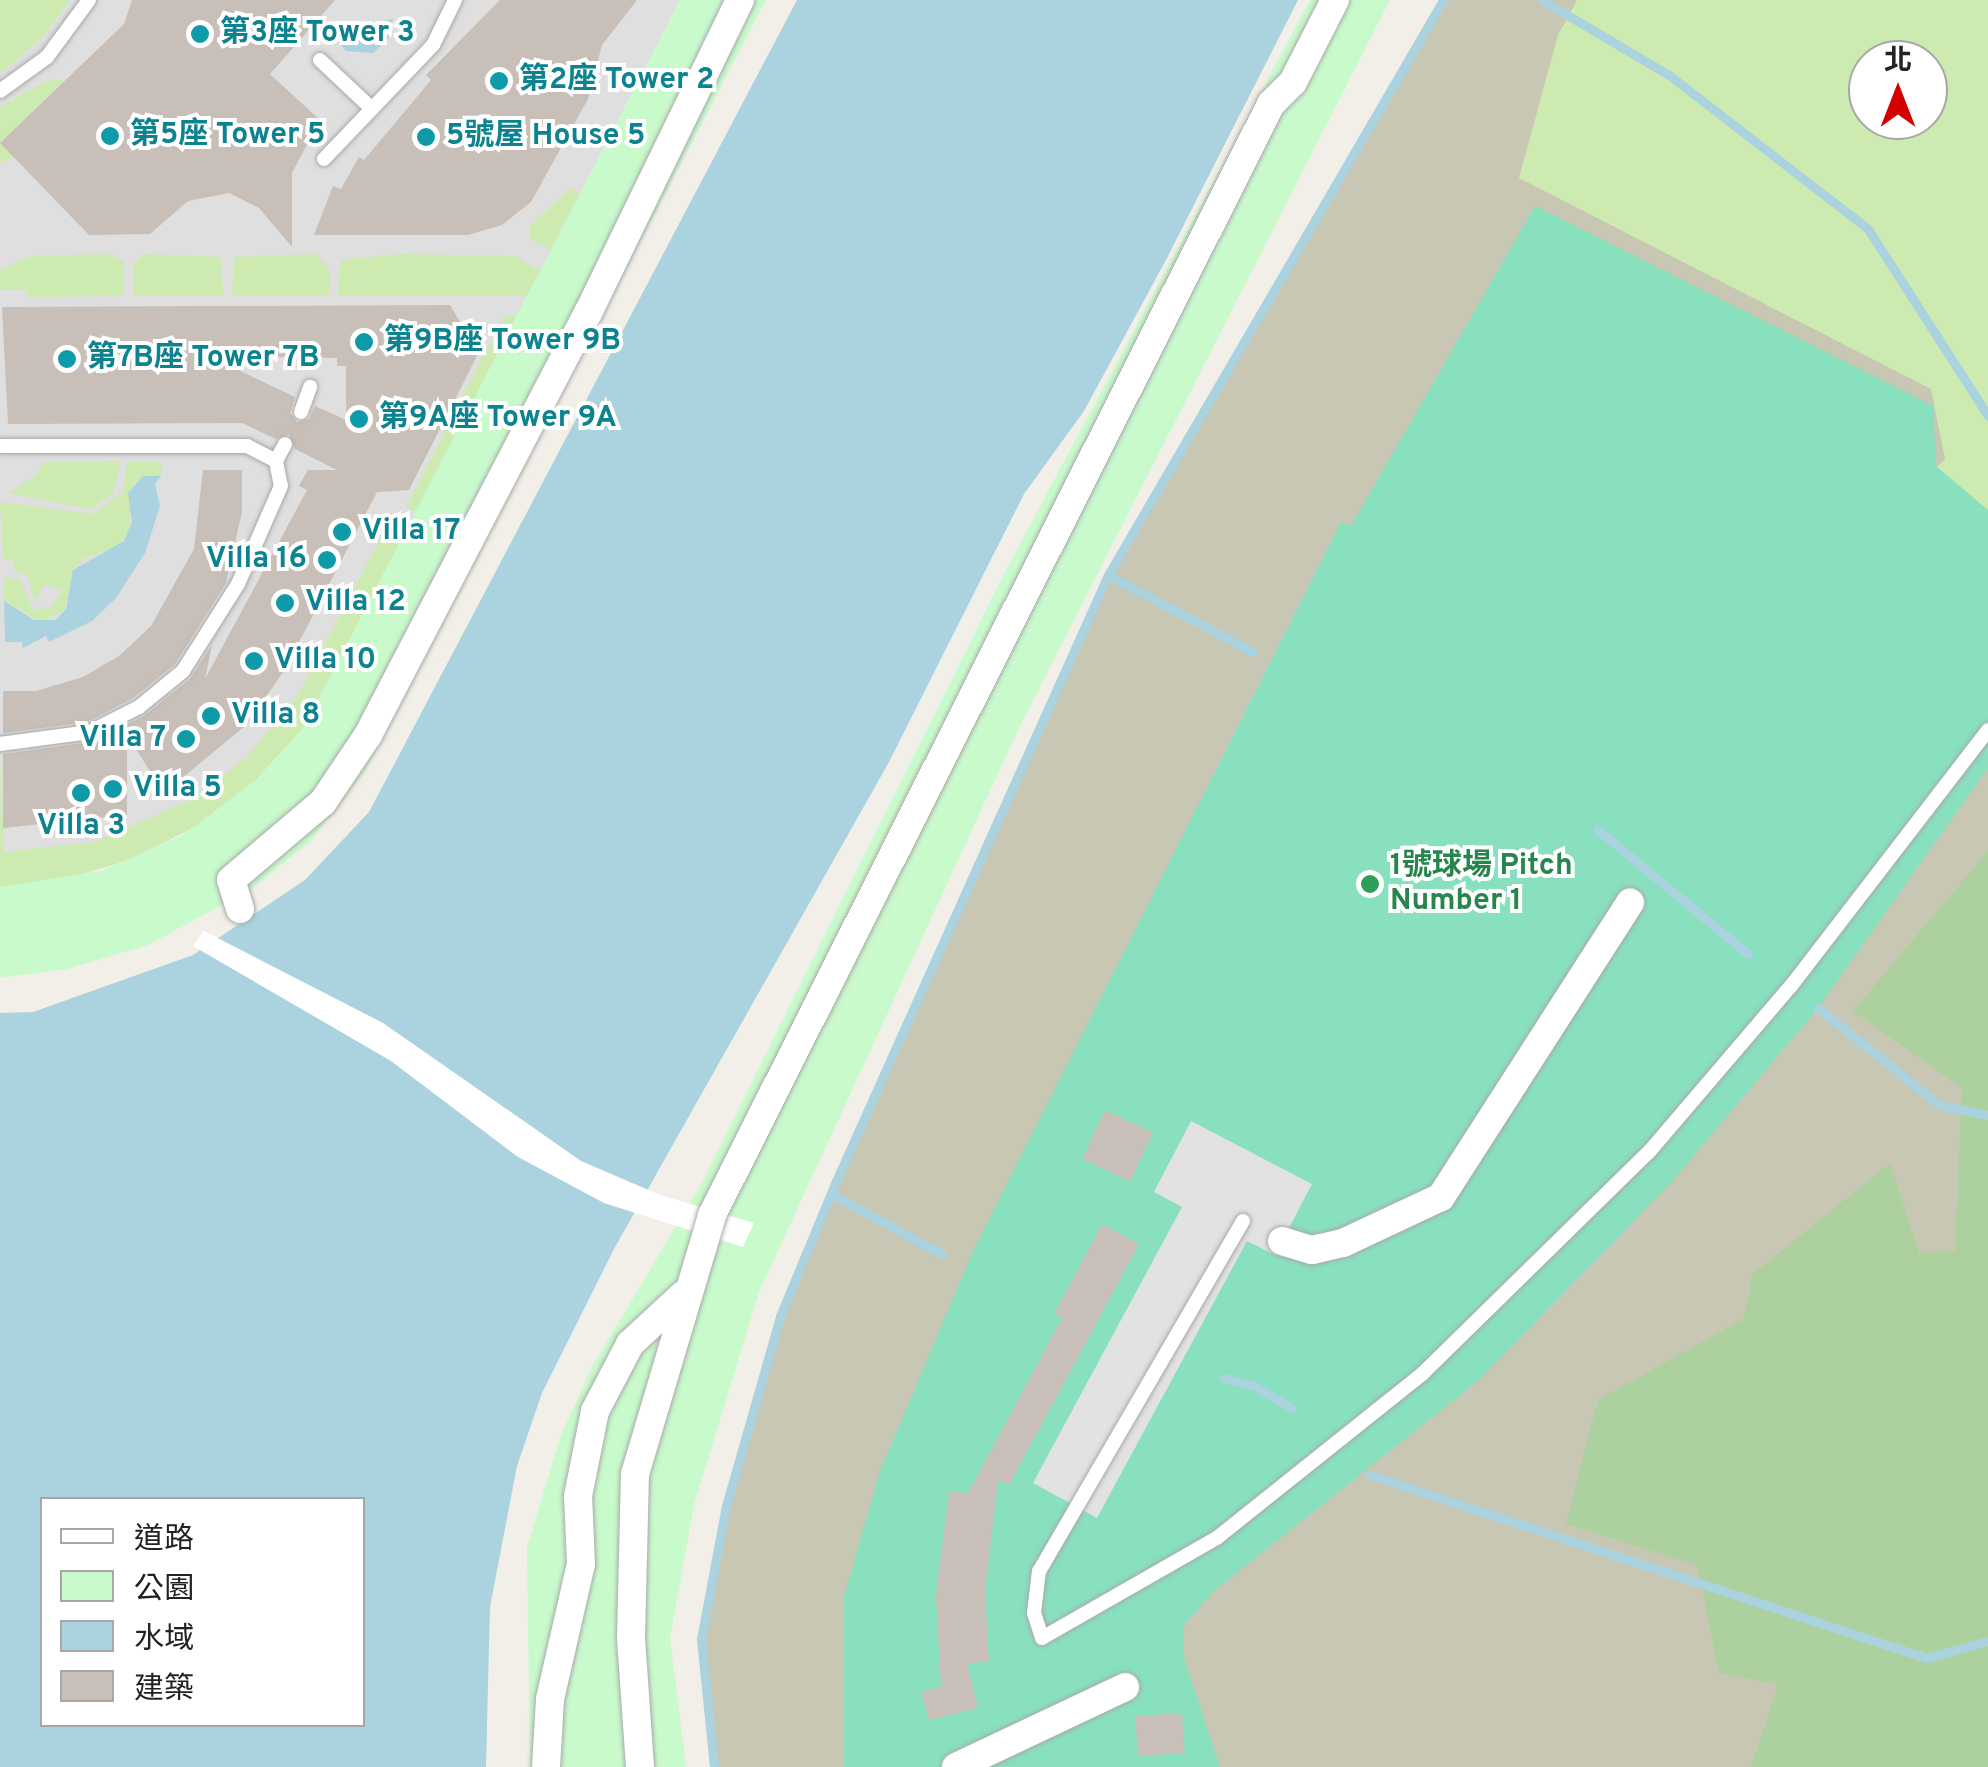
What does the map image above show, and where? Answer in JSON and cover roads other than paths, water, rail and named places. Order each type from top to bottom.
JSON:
[{"type":"street","points":[[240,909],[231,880],[323,802],[368,735],[588,313],[740,0]]},
{"type":"street","points":[[640,1767],[630,1637],[635,1474],[684,1294],[768,1099],[1271,104],[1292,82],[1335,0]]},
{"type":"street","points":[[1282,1241],[1312,1250],[1343,1243],[1441,1196],[1630,903]]},
{"type":"street","points":[[546,1767],[550,1698],[579,1580],[578,1496],[595,1411],[630,1344],[684,1294]]},
{"type":"street","points":[[956,1767],[1124,1687]]},
{"type":"lane","points":[[0,91],[46,57],[89,0]]},
{"type":"lane","points":[[324,159],[432,45],[455,0]]},
{"type":"lane","points":[[320,60],[372,109]]},
{"type":"lane","points":[[302,412],[310,387]]},
{"type":"lane","points":[[0,744],[90,732],[139,707],[183,671],[227,604],[278,502],[276,461],[285,444]]},
{"type":"lane","points":[[0,446],[247,446],[276,461]]},
{"type":"lane","points":[[1243,1220],[1039,1570],[1034,1613],[1042,1638],[1218,1537],[1422,1374],[1648,1152],[1791,986],[1988,730]]},
{"type":"water","points":[[797,0],[1298,0],[1084,411],[1024,494],[889,762],[614,1249],[542,1393],[517,1466],[490,1607],[486,1767],[0,1767],[0,1013],[33,1012],[193,955],[305,880],[369,812]]},
{"type":"water","points":[[393,19],[388,39],[373,53],[346,51],[338,42],[359,24]]},
{"type":"water","points":[[143,476],[161,476],[155,484],[160,506],[145,553],[116,598],[92,621],[49,642],[46,636],[23,648],[22,642],[5,642],[4,601],[34,620],[56,620],[66,609],[73,570],[124,541],[132,522],[128,493]]},
{"type":"waterway","points":[[714,1767],[701,1639],[726,1506],[780,1316],[836,1181],[1108,575],[1443,0]]},
{"type":"waterway","points":[[1542,0],[1669,75],[1868,229],[1988,416]]},
{"type":"waterway","points":[[1108,575],[1253,652]]},
{"type":"waterway","points":[[1598,830],[1748,954]]},
{"type":"waterway","points":[[1818,1008],[1939,1105],[1988,1115]]},
{"type":"waterway","points":[[831,1194],[942,1254]]},
{"type":"waterway","points":[[1224,1378],[1254,1386],[1291,1408]]},
{"type":"waterway","points":[[1370,1475],[1927,1658],[1988,1641]]},
{"type":"place","name":"第3座 Tower 3","points":[[200,34]]},
{"type":"place","name":"第2座 Tower 2","points":[[499,81]]},
{"type":"place","name":"第5座 Tower 5","points":[[110,136]]},
{"type":"place","name":"5號屋 House 5","points":[[426,137]]},
{"type":"place","name":"第9B座 Tower 9B","points":[[364,342]]},
{"type":"place","name":"第7B座 Tower 7B","points":[[67,359]]},
{"type":"place","name":"第9A座 Tower 9A","points":[[359,419]]},
{"type":"place","name":"Villa 17","points":[[342,532]]},
{"type":"place","name":"Villa 16","points":[[327,560]]},
{"type":"place","name":"Villa 12","points":[[285,603]]},
{"type":"place","name":"Villa 10","points":[[254,661]]},
{"type":"place","name":"Villa 8","points":[[211,716]]},
{"type":"place","name":"Villa 7","points":[[186,739]]},
{"type":"place","name":"Villa 5","points":[[113,789]]},
{"type":"place","name":"Villa 3","points":[[81,793]]},
{"type":"place","name":"1號球場 Pitch Number 1","points":[[1370,884]]}]
